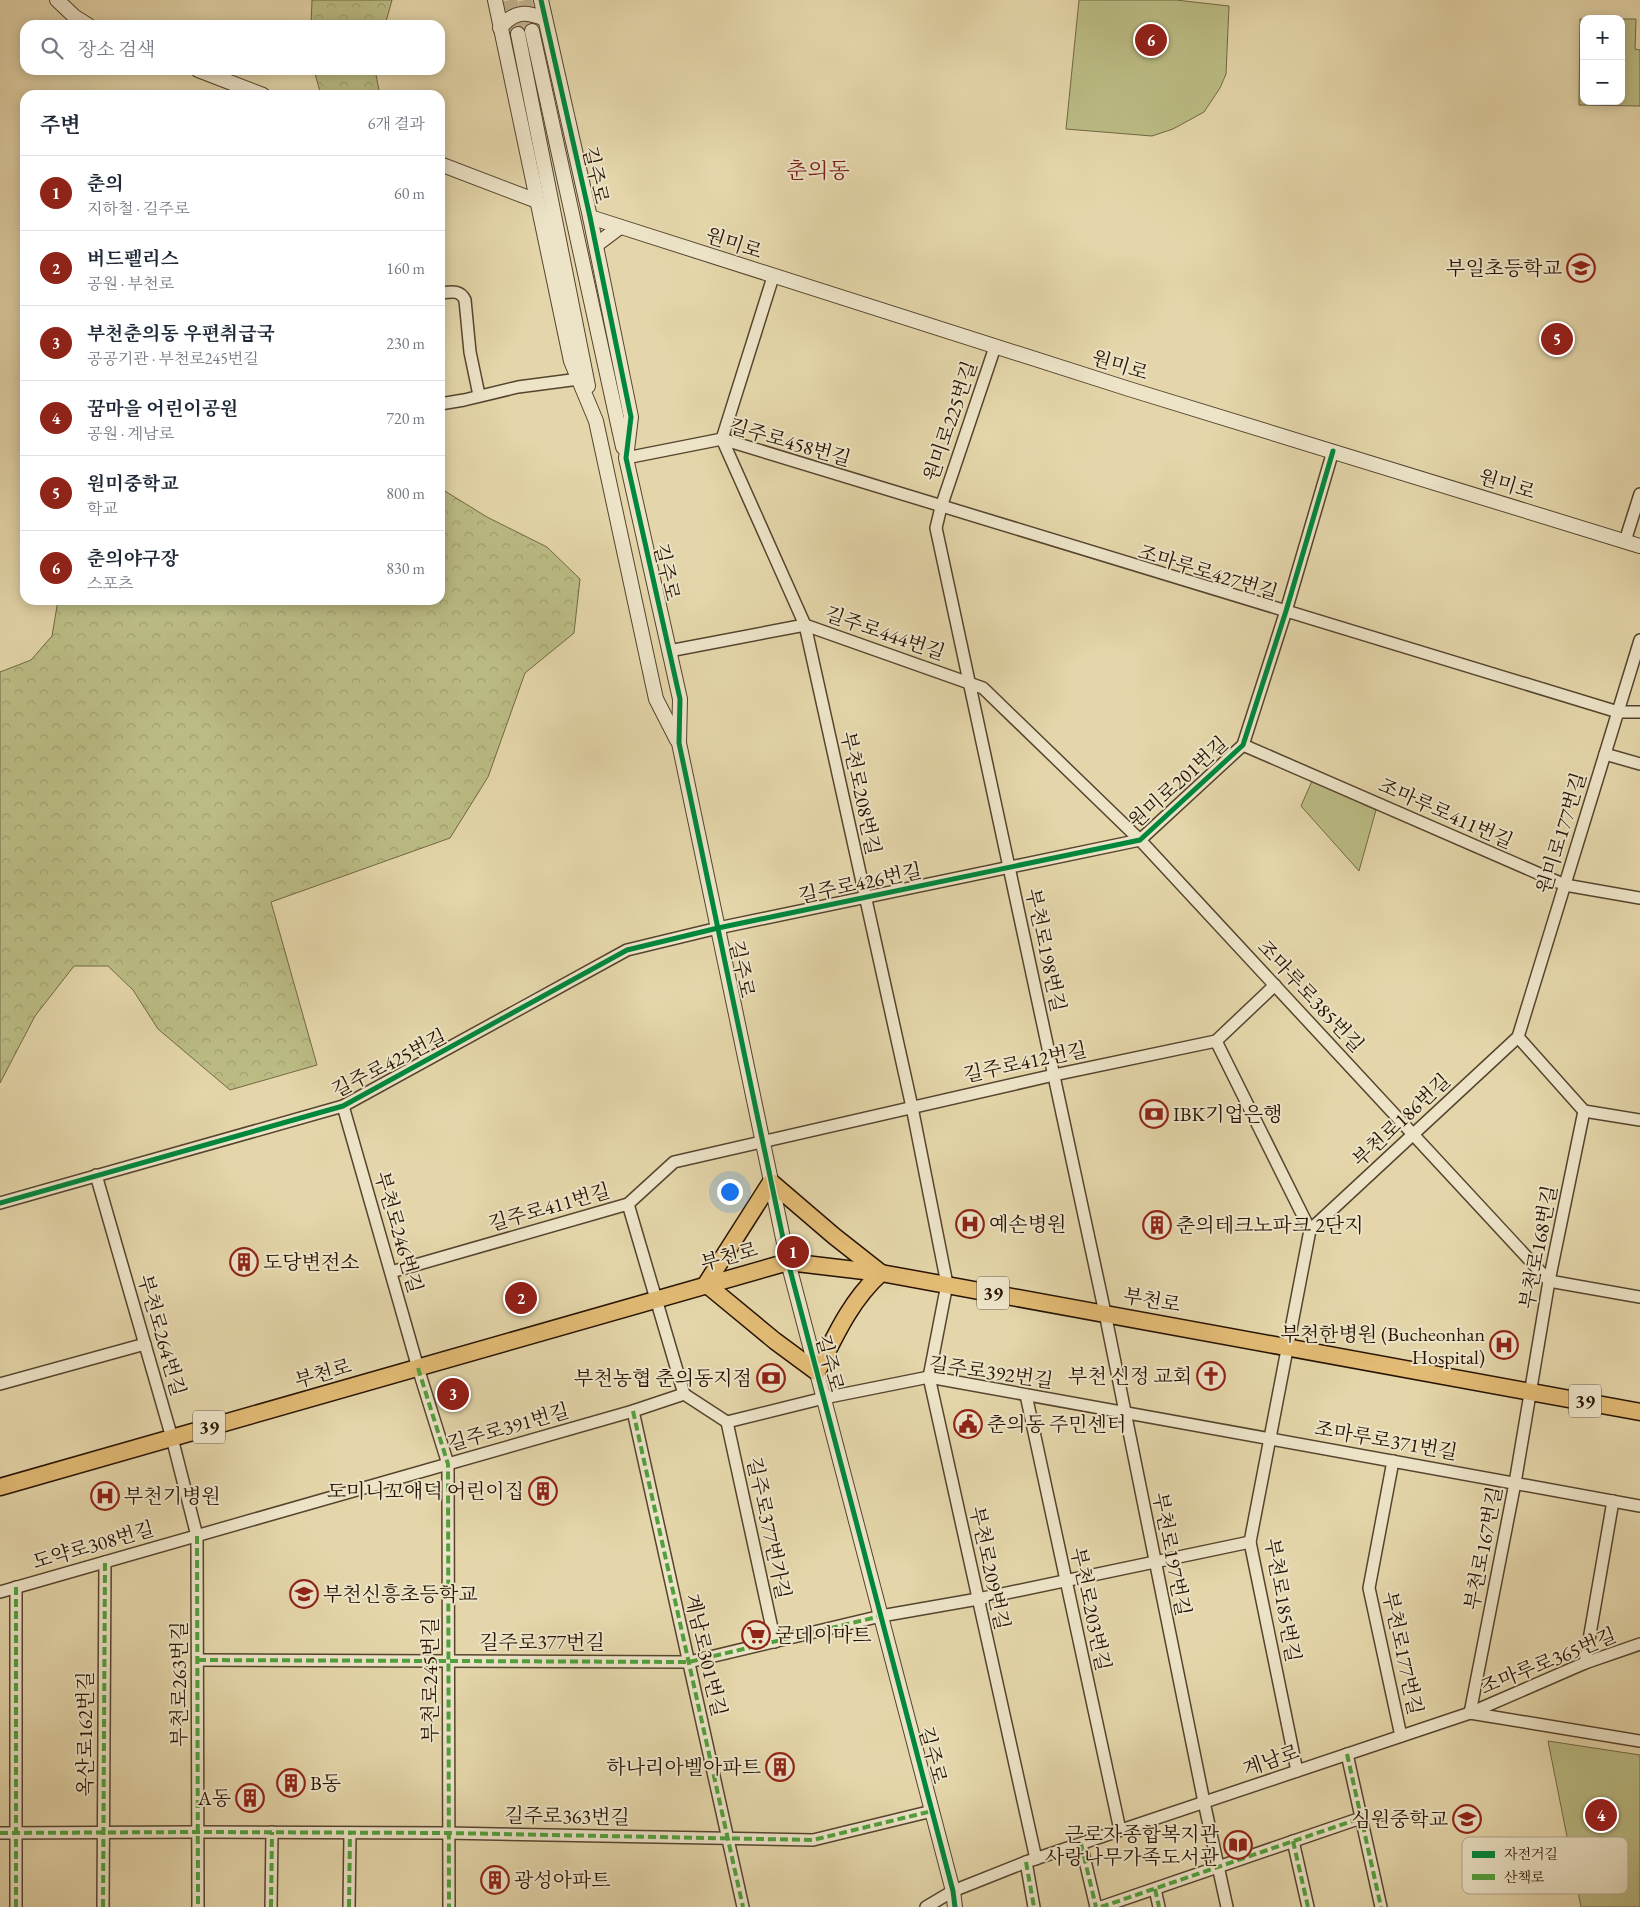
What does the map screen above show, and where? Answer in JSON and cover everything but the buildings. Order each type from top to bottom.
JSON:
[{"type":"main road","points":[[771,1182],[881,1273],[868,1285],[845,1316],[817,1372],[775,1341],[706,1284],[771,1182]]},
{"type":"main road","name":"부천로","points":[[0,1487],[788,1262],[881,1273],[947,1284],[1640,1412]]},
{"type":"street","points":[[56,0],[82,20]]},
{"type":"street","name":"길주로","points":[[495,0],[571,361],[596,421]]},
{"type":"street","name":"길주로","points":[[541,1],[590,217],[631,417],[626,458]]},
{"type":"street","points":[[500,28],[509,17],[518,14],[534,14],[545,19]]},
{"type":"street","name":"길주로","points":[[532,32],[680,699],[679,743],[788,1262],[953,1891],[955,1907]]},
{"type":"street","name":"길주로","points":[[518,34],[596,421],[656,699],[679,743]]},
{"type":"street","points":[[211,75],[250,90]]},
{"type":"street","points":[[445,166],[537,201]]},
{"type":"street","name":"원미로","points":[[590,217],[995,347],[1640,546]]},
{"type":"street","points":[[596,246],[620,227]]},
{"type":"street","points":[[722,440],[773,277]]},
{"type":"street","points":[[445,292],[455,291],[464,296],[467,308],[470,352],[479,395]]},
{"type":"street","name":"원미로225번길","points":[[941,507],[995,347]]},
{"type":"street","points":[[445,403],[518,386],[579,379]]},
{"type":"street","name":"길주로458번길","points":[[626,458],[722,440],[941,507]]},
{"type":"street","name":"부천로208번길","points":[[722,440],[805,624],[912,1107],[947,1284]]},
{"type":"street","name":"원미로201번길","points":[[1009,867],[1140,840],[1243,745],[1286,611],[1333,452]]},
{"type":"street","points":[[1626,541],[1640,494]]},
{"type":"street","name":"조마루로427번길","points":[[941,507],[1618,712],[1640,712]]},
{"type":"street","name":"부천로198번길","points":[[941,507],[936,528],[1105,1313]]},
{"type":"street","name":"길주로444번길","points":[[669,651],[805,624],[970,683]]},
{"type":"street","points":[[642,632],[648,642],[656,644],[660,642],[664,628]]},
{"type":"street","name":"원미로177번길","points":[[1518,1037],[1640,640]]},
{"type":"street","name":"조마루로385번길","points":[[970,683],[983,688],[1140,840],[1549,1280]]},
{"type":"street","name":"조마루로411번길","points":[[1243,745],[1565,885],[1640,898]]},
{"type":"street","points":[[1605,754],[1640,764]]},
{"type":"street","name":"길주로426번길","points":[[718,928],[1009,867]]},
{"type":"street","name":"길주로425번길","points":[[0,1203],[343,1106],[627,950],[718,928]]},
{"type":"street","points":[[1275,985],[1216,1041],[1310,1230],[1288,1346]]},
{"type":"street","points":[[1518,1037],[1584,1110],[1640,1120]]},
{"type":"street","name":"부천로186번길","points":[[1310,1230],[1518,1037]]},
{"type":"street","name":"길주로412번길","points":[[763,1142],[1054,1075],[1216,1041]]},
{"type":"street","name":"부천로246번길","points":[[343,1106],[418,1368]]},
{"type":"street","name":"부천로168번길","points":[[1530,1391],[1549,1280],[1584,1110]]},
{"type":"street","name":"길주로411번길","points":[[390,1272],[628,1204],[674,1162],[763,1142]]},
{"type":"street","name":"부천로264번길","points":[[96,1175],[172,1438],[197,1536]]},
{"type":"street","points":[[628,1204],[684,1394],[727,1422],[824,1398]]},
{"type":"street","points":[[1549,1280],[1640,1296]]},
{"type":"street","name":"부천로209번길","points":[[947,1284],[929,1378],[978,1599],[1031,1860],[1034,1907]]},
{"type":"street","name":"부천로197번길","points":[[1105,1313],[1227,1907]]},
{"type":"street","points":[[0,1384],[145,1344]]},
{"type":"street","name":"부천로185번길","points":[[1288,1346],[1250,1542],[1297,1771]]},
{"type":"street","name":"부천로245번길","points":[[418,1368],[448,1464],[448,1907]]},
{"type":"street","name":"길주로392번길","points":[[824,1398],[929,1378],[1124,1412]]},
{"type":"street","name":"부천로167번길","points":[[1470,1713],[1515,1483],[1530,1391]]},
{"type":"street","name":"길주로391번길","points":[[197,1536],[633,1411],[684,1394]]},
{"type":"street","name":"부천로203번길","points":[[1026,1395],[1120,1830]]},
{"type":"street","name":"계남로301번길","points":[[633,1411],[744,1907]]},
{"type":"street","name":"조마루로371번길","points":[[1124,1412],[1640,1506]]},
{"type":"street","name":"길주로377번가길","points":[[727,1422],[775,1642]]},
{"type":"street","name":"부천로177번길","points":[[1393,1461],[1369,1588],[1401,1736]]},
{"type":"street","points":[[1585,1663],[1613,1501]]},
{"type":"street","name":"도약로308번길","points":[[0,1592],[197,1536]]},
{"type":"street","name":"부천로263번길","points":[[197,1536],[198,1907]]},
{"type":"street","name":"길주로377번길","points":[[198,1660],[689,1662],[881,1616],[978,1599],[1250,1542]]},
{"type":"street","name":"옥산로162번길","points":[[103,1907],[105,1562]]},
{"type":"street","points":[[16,1587],[16,1907]]},
{"type":"street","name":"조마루로365번길","points":[[1470,1713],[1585,1663],[1640,1644]]},
{"type":"street","name":"계남로","points":[[926,1907],[953,1891],[1031,1860],[1470,1713],[1640,1741]]},
{"type":"street","points":[[1347,1754],[1381,1907]]},
{"type":"street","name":"길주로363번길","points":[[0,1833],[448,1833],[813,1840],[932,1811]]},
{"type":"street","points":[[1100,1907],[1361,1818]]},
{"type":"street","points":[[272,1832],[272,1907]]},
{"type":"street","points":[[348,1907],[350,1833]]},
{"type":"street","points":[[1293,1841],[1308,1907]]},
{"type":"street","points":[[1080,1844],[1096,1907]]},
{"type":"street","points":[[1155,1889],[1159,1907]]},
{"type":"green space","points":[[312,0],[392,0],[386,20],[311,20]]},
{"type":"green space","points":[[1079,0],[1176,0],[1229,6],[1226,74],[1220,88],[1204,112],[1173,129],[1152,136],[1066,129]]},
{"type":"green space","points":[[1580,19],[1580,105],[1625,105],[1625,19],[1636,19],[1635,49],[1640,50],[1640,106],[1579,105]]},
{"type":"green space","points":[[315,75],[376,75],[379,90],[320,90]]},
{"type":"green space","points":[[445,491],[487,517],[547,547],[580,579],[574,633],[525,673],[488,777],[450,838],[271,902],[317,1065],[230,1090],[158,1029],[133,990],[108,966],[74,966],[35,1016],[0,1083],[0,672],[31,660],[52,636],[57,605],[445,605]]},
{"type":"green space","points":[[1312,781],[1376,810],[1359,871],[1301,806]]},
{"type":"green space","points":[[1548,1741],[1640,1755],[1640,1907],[1581,1907],[1578,1894],[1628,1894],[1628,1837],[1567,1837]]},
{"type":"tunnel","points":[[510,0],[518,34]]},
{"type":"tunnel","points":[[525,0],[532,31]]},
{"type":"marked path","points":[[418,1368],[448,1464],[449,1907]]},
{"type":"marked path","points":[[633,1411],[743,1907]]},
{"type":"marked path","points":[[197,1536],[198,1907]]},
{"type":"marked path","points":[[103,1907],[105,1562]]},
{"type":"marked path","points":[[16,1587],[16,1907]]},
{"type":"marked path","points":[[198,1660],[689,1662],[881,1616]]},
{"type":"marked path","points":[[1347,1754],[1381,1907]]},
{"type":"marked path","points":[[0,1833],[448,1833],[813,1840],[932,1811]]},
{"type":"marked path","points":[[1101,1907],[1361,1818]]},
{"type":"marked path","points":[[271,1907],[272,1832]]},
{"type":"marked path","points":[[349,1907],[350,1833]]},
{"type":"marked path","points":[[1293,1841],[1308,1907]]},
{"type":"marked path","points":[[1081,1844],[1096,1907]]},
{"type":"marked path","points":[[1026,1862],[1034,1907]]},
{"type":"marked path","points":[[1155,1889],[1159,1907]]},
{"type":"cycle path","points":[[541,0],[590,217],[631,417],[626,458],[680,699],[679,743],[788,1262],[953,1891],[955,1907]]},
{"type":"cycle path","points":[[0,1203],[343,1106],[627,950],[718,928],[1140,840],[1243,745],[1286,611],[1333,451]]},
{"type":"place","name":"춘의야구장","points":[[1151,40]]},
{"type":"place","name":"부일초등학교","points":[[1581,268]]},
{"type":"place","name":"원미중학교","points":[[1557,339]]},
{"type":"place","name":"IBK기업은행","points":[[1154,1114]]},
{"type":"place","name":"예손병원","points":[[970,1224]]},
{"type":"place","name":"춘의테크노파크 2단지","points":[[1157,1225]]},
{"type":"place","name":"춘의","points":[[793,1252]]},
{"type":"place","name":"도당변전소","points":[[244,1262]]},
{"type":"place","name":"버드펠리스","points":[[521,1298]]},
{"type":"place","name":"부천한병원 (Bucheonhan Hospital)","points":[[1504,1345]]},
{"type":"place","name":"부천 신정 교회","points":[[1211,1376]]},
{"type":"place","name":"부천농협 춘의동지점","points":[[771,1378]]},
{"type":"place","name":"부천춘의동 우편취급국","points":[[453,1394]]},
{"type":"place","name":"춘의동 주민센터","points":[[968,1424]]},
{"type":"place","name":"도미니꼬애덕 어린이집","points":[[543,1491]]},
{"type":"place","name":"부천기병원","points":[[105,1496]]},
{"type":"place","name":"부천신흥초등학교","points":[[304,1594]]},
{"type":"place","name":"굳데이마트","points":[[756,1635]]},
{"type":"place","name":"하나리아벨아파트","points":[[780,1767]]},
{"type":"place","name":"B동","points":[[291,1783]]},
{"type":"place","name":"A동","points":[[250,1798]]},
{"type":"place","name":"꿈마을 어린이공원","points":[[1601,1815]]},
{"type":"place","name":"심원중학교","points":[[1467,1819]]},
{"type":"place","name":"근로자종합복지관 사랑나무가족도서관","points":[[1238,1845]]},
{"type":"place","name":"광성아파트","points":[[495,1880]]},
{"type":"district","name":"춘의동","points":[[818,170]]}]
